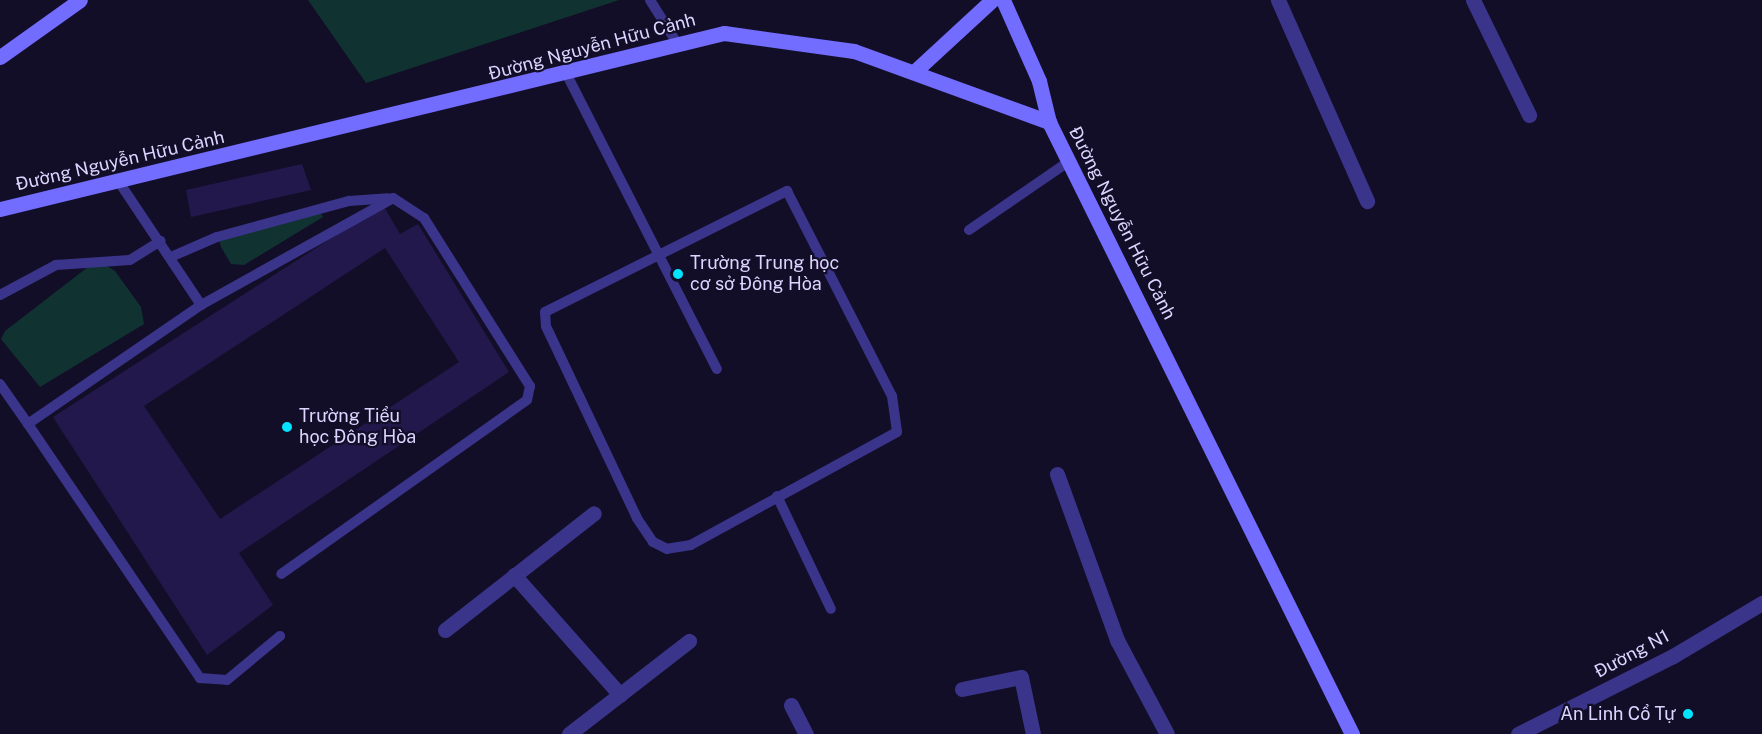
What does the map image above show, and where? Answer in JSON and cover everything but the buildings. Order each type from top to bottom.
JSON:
[{"type":"street","points":[[0,57],[80,0]]},
{"type":"street","points":[[914,72],[992,0]]},
{"type":"street","points":[[1003,0],[1039,81],[1049,122]]},
{"type":"street","points":[[1278,0],[1367,201]]},
{"type":"street","points":[[1473,0],[1529,115]]},
{"type":"street","name":"Đường Nguyễn Hữu Cảnh","points":[[0,210],[567,75],[677,43],[724,33],[779,38],[854,51],[1049,122],[1352,734]]},
{"type":"street","points":[[1058,474],[1117,640],[1167,734]]},
{"type":"street","points":[[446,630],[594,513]]},
{"type":"street","points":[[514,575],[620,695]]},
{"type":"street","name":"Đường N1","points":[[1518,734],[1655,665],[1762,603]]},
{"type":"street","points":[[570,734],[689,641]]},
{"type":"street","points":[[962,689],[1021,677],[1033,734]]},
{"type":"street","points":[[791,705],[806,734]]},
{"type":"lane","points":[[650,0],[677,43]]},
{"type":"lane","points":[[567,75],[662,252],[717,369]]},
{"type":"lane","points":[[969,230],[1068,162]]},
{"type":"lane","points":[[120,183],[172,256],[201,304]]},
{"type":"lane","points":[[787,191],[892,396],[897,432],[777,496],[691,545],[667,549],[653,542],[551,336],[545,312],[787,191]]},
{"type":"lane","points":[[172,256],[217,237],[327,207],[393,198],[430,227],[524,370],[527,400],[281,574]]},
{"type":"lane","points":[[28,424],[201,304],[393,198]]},
{"type":"lane","points":[[0,295],[56,265],[130,260],[160,241]]},
{"type":"lane","points":[[0,384],[200,678],[227,680],[280,636]]},
{"type":"lane","points":[[777,496],[831,609]]},
{"type":"green space","points":[[308,0],[619,0],[366,83]]},
{"type":"green space","points":[[320,212],[323,217],[244,265],[231,264],[221,247],[219,238]]},
{"type":"green space","points":[[102,263],[115,271],[141,307],[144,324],[40,387],[1,339],[5,331],[88,267]]},
{"type":"place","name":"Trường Trung học cơ sở Đông Hòa","points":[[678,274]]},
{"type":"place","name":"Trường Tiểu học Đông Hòa","points":[[287,427]]},
{"type":"place","name":"An Linh Cổ Tự","points":[[1688,714]]}]
